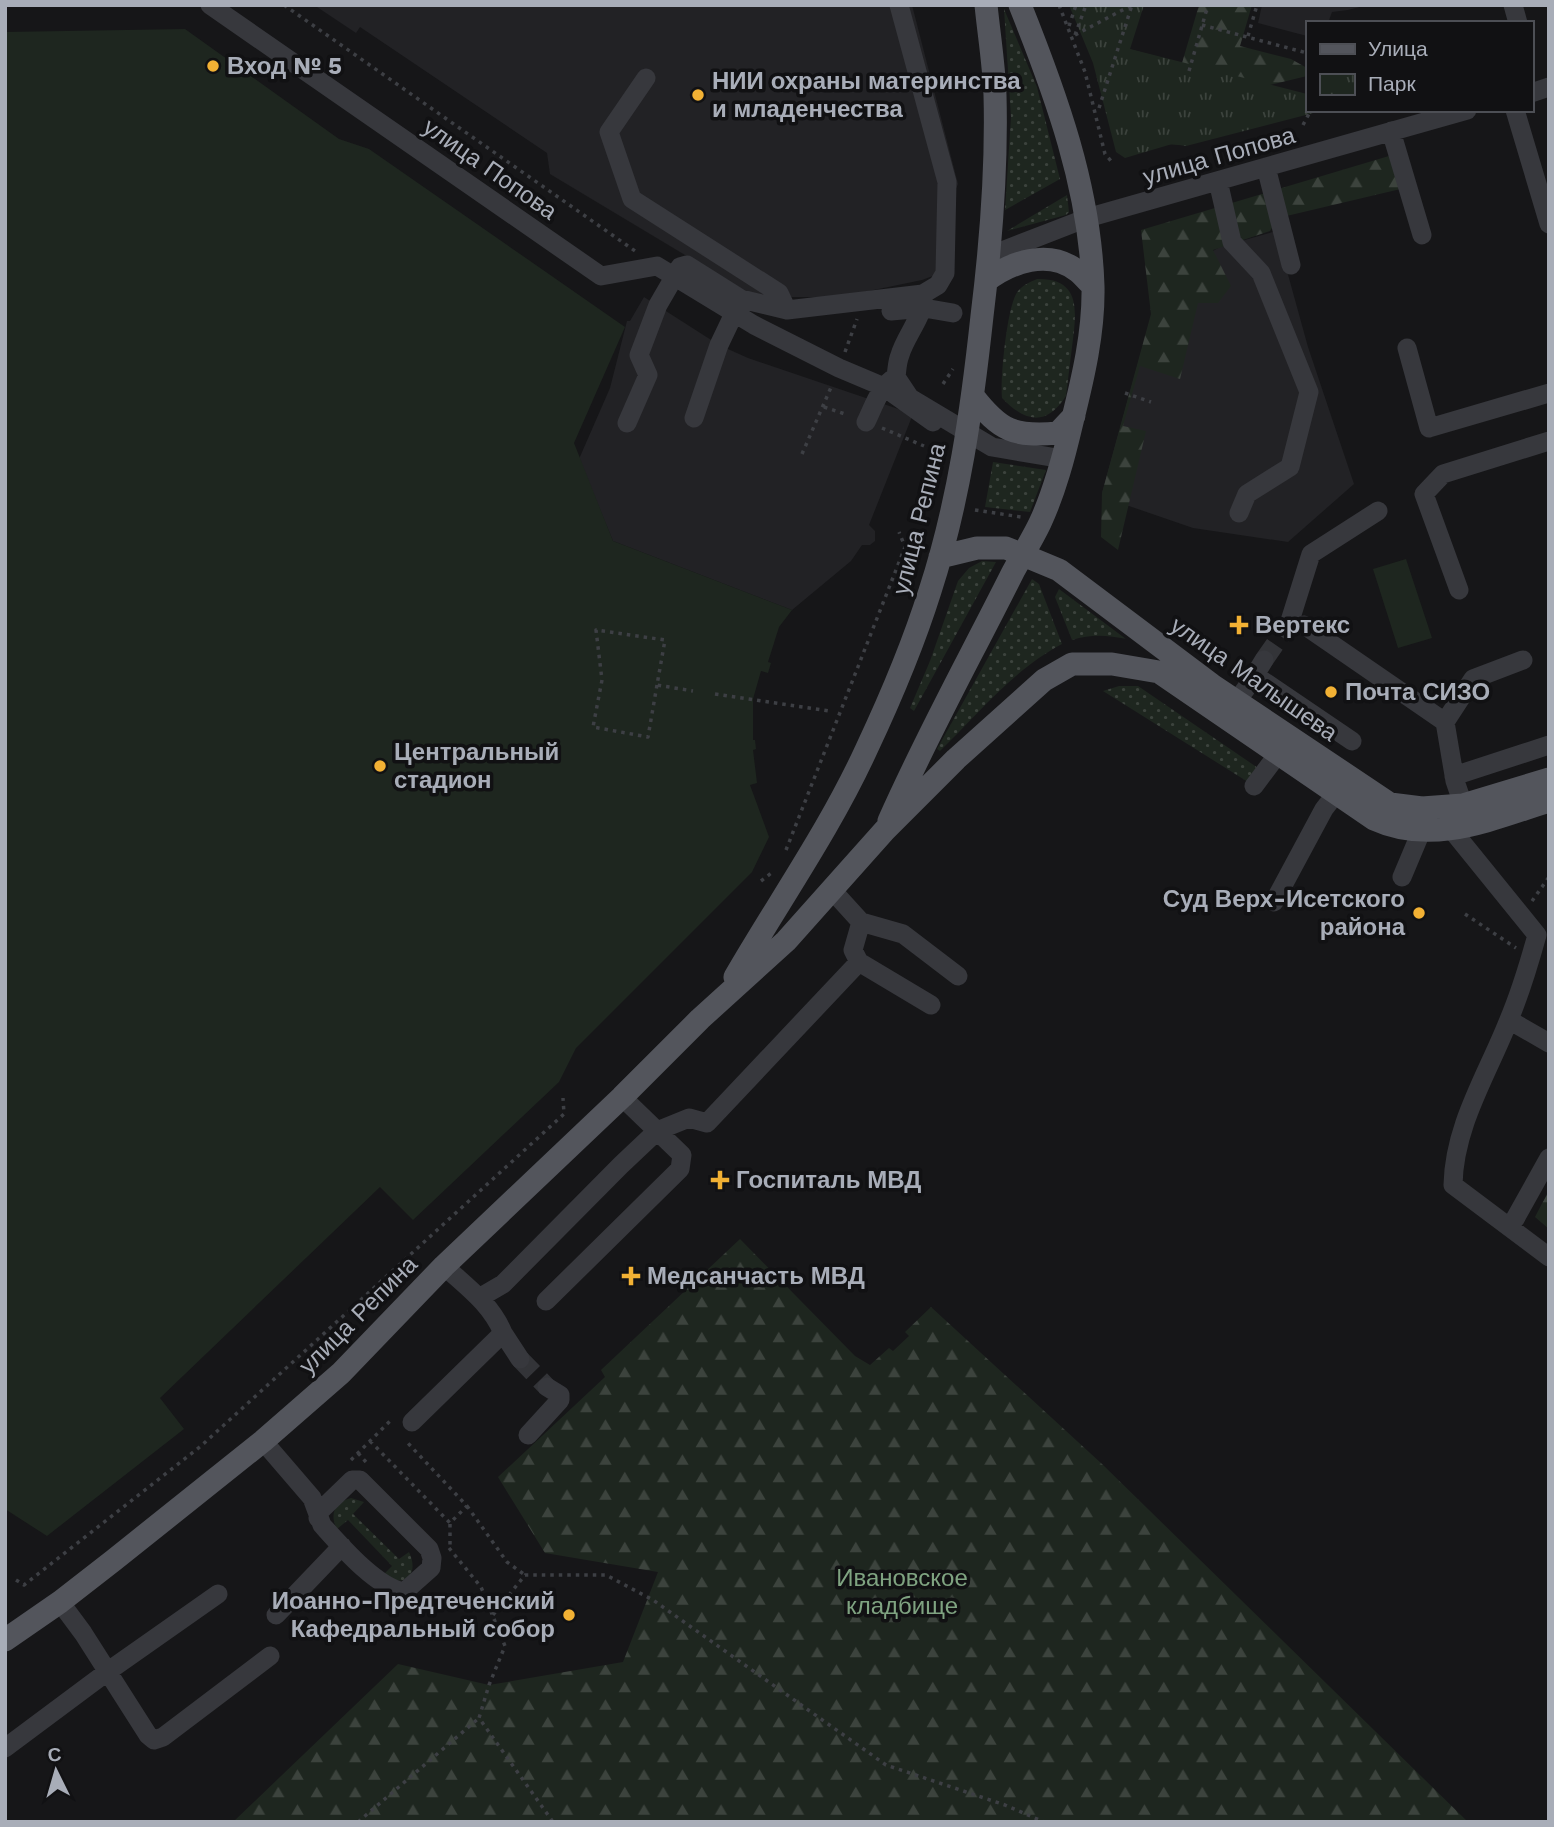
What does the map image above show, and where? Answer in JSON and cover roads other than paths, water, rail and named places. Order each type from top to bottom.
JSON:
[{"type":"main road","name":"улица Репина","points":[[723,998],[767,921],[821,837],[867,750],[905,661],[940,557],[967,433],[989,256],[995,93],[986,5]]},
{"type":"main road","name":"улица Репина","points":[[885,830],[901,793],[1040,523],[1063,459],[1088,347],[1093,286],[1087,218],[1061,117],[1020,5]]},
{"type":"main road","points":[[986,281],[1003,268],[1032,260],[1055,261],[1075,268],[1093,286]]},
{"type":"main road","points":[[973,396],[990,418],[1014,432],[1032,436],[1058,433],[1074,416]]},
{"type":"main road","name":"улица Малышева","points":[[940,557],[977,548],[1006,548],[1059,570],[1236,702],[1342,785],[1384,823],[1393,827],[1420,832],[1549,800]]},
{"type":"main road","name":"улица Репина","points":[[6,1638],[60,1602],[263,1441],[341,1373],[444,1266],[622,1097],[700,1018],[786,940],[885,830],[1009,709],[1044,680],[1072,664],[1121,665],[1158,672],[1208,706]]},
{"type":"main road","name":"улица Малышева","points":[[1208,706],[1278,754],[1342,785],[1390,804],[1433,807],[1461,820],[1549,779]]},
{"type":"street","name":"улица Попова","points":[[210,5],[601,276],[657,266],[674,277]]},
{"type":"street","points":[[866,422],[890,382],[923,301],[945,273],[947,182],[899,5]]},
{"type":"street","points":[[646,78],[608,132],[632,199],[779,293],[787,310]]},
{"type":"street","name":"улица Попова","points":[[989,256],[1087,218],[1460,112]]},
{"type":"street","points":[[1516,112],[1549,224]]},
{"type":"street","points":[[1391,131],[1423,235]]},
{"type":"street","points":[[1266,167],[1291,265]]},
{"type":"street","points":[[1217,181],[1232,242],[1261,273],[1310,392],[1290,467],[1247,494],[1240,513]]},
{"type":"street","points":[[627,424],[648,375],[639,355],[658,305],[674,277],[737,306],[787,310],[923,301],[953,313]]},
{"type":"street","points":[[754,325],[923,301]]},
{"type":"street","points":[[737,306],[754,325],[839,368],[890,382],[910,398],[992,447],[1063,459]]},
{"type":"street","points":[[694,418],[719,345],[737,306]]},
{"type":"street","points":[[1407,348],[1429,428],[1549,393]]},
{"type":"street","points":[[890,382],[933,422]]},
{"type":"street","points":[[1459,590],[1424,494],[1443,474],[1549,441]]},
{"type":"street","points":[[1378,512],[1311,554],[1296,624],[1445,722]]},
{"type":"street","points":[[1523,660],[1473,679],[1445,722],[1461,820],[1540,946],[1460,1133],[1453,1160],[1453,1185],[1549,1257]]},
{"type":"street","points":[[1236,702],[1259,667],[1352,741]]},
{"type":"street","points":[[1454,776],[1549,745]]},
{"type":"street","points":[[1254,786],[1278,754]]},
{"type":"street","points":[[1274,902],[1324,809],[1342,785]]},
{"type":"street","points":[[1402,877],[1433,807]]},
{"type":"street","points":[[831,889],[861,922],[903,934],[958,976]]},
{"type":"street","points":[[861,922],[853,950],[859,962],[930,1005]]},
{"type":"street","points":[[479,1298],[503,1284],[657,1131],[689,1118],[707,1123],[859,962]]},
{"type":"street","points":[[1509,1020],[1549,1043]]},
{"type":"street","points":[[546,1301],[680,1169],[682,1155],[622,1097]]},
{"type":"street","points":[[1514,1219],[1549,1158]]},
{"type":"street","points":[[444,1266],[496,1316],[503,1333],[520,1359]]},
{"type":"street","points":[[404,1427],[503,1333]]},
{"type":"street","points":[[528,1435],[560,1401],[560,1395],[547,1387]]},
{"type":"street","points":[[263,1441],[312,1498],[318,1518],[342,1546],[393,1590],[404,1592],[431,1568],[429,1549],[359,1480],[352,1480],[320,1511],[318,1518]]},
{"type":"street","points":[[276,1615],[342,1546]]},
{"type":"street","points":[[5,1748],[218,1594]]},
{"type":"street","points":[[60,1602],[154,1741],[270,1656]]},
{"type":"tunnel","points":[[1264,660],[1289,624]]},
{"type":"tunnel","points":[[520,1359],[547,1387]]},
{"type":"place","name":"Вход № 5","points":[[213,66]]},
{"type":"place","name":"НИИ охраны материнства и младенчества","points":[[698,95]]},
{"type":"place","name":"Вертекс","points":[[1239,625]]},
{"type":"place","name":"Почта СИЗО","points":[[1331,692]]},
{"type":"place","name":"Центральный стадион","points":[[380,766]]},
{"type":"place","name":"Суд Верх-Исетского района","points":[[1419,913]]},
{"type":"place","name":"Госпиталь МВД","points":[[720,1180]]},
{"type":"place","name":"Медсанчасть МВД","points":[[631,1276]]},
{"type":"place","name":"Иоанно-Предтеченский Кафедральный собор","points":[[569,1615]]},
{"type":"park label","name":"Ивановское кладбище","points":[[902,1592]]}]
